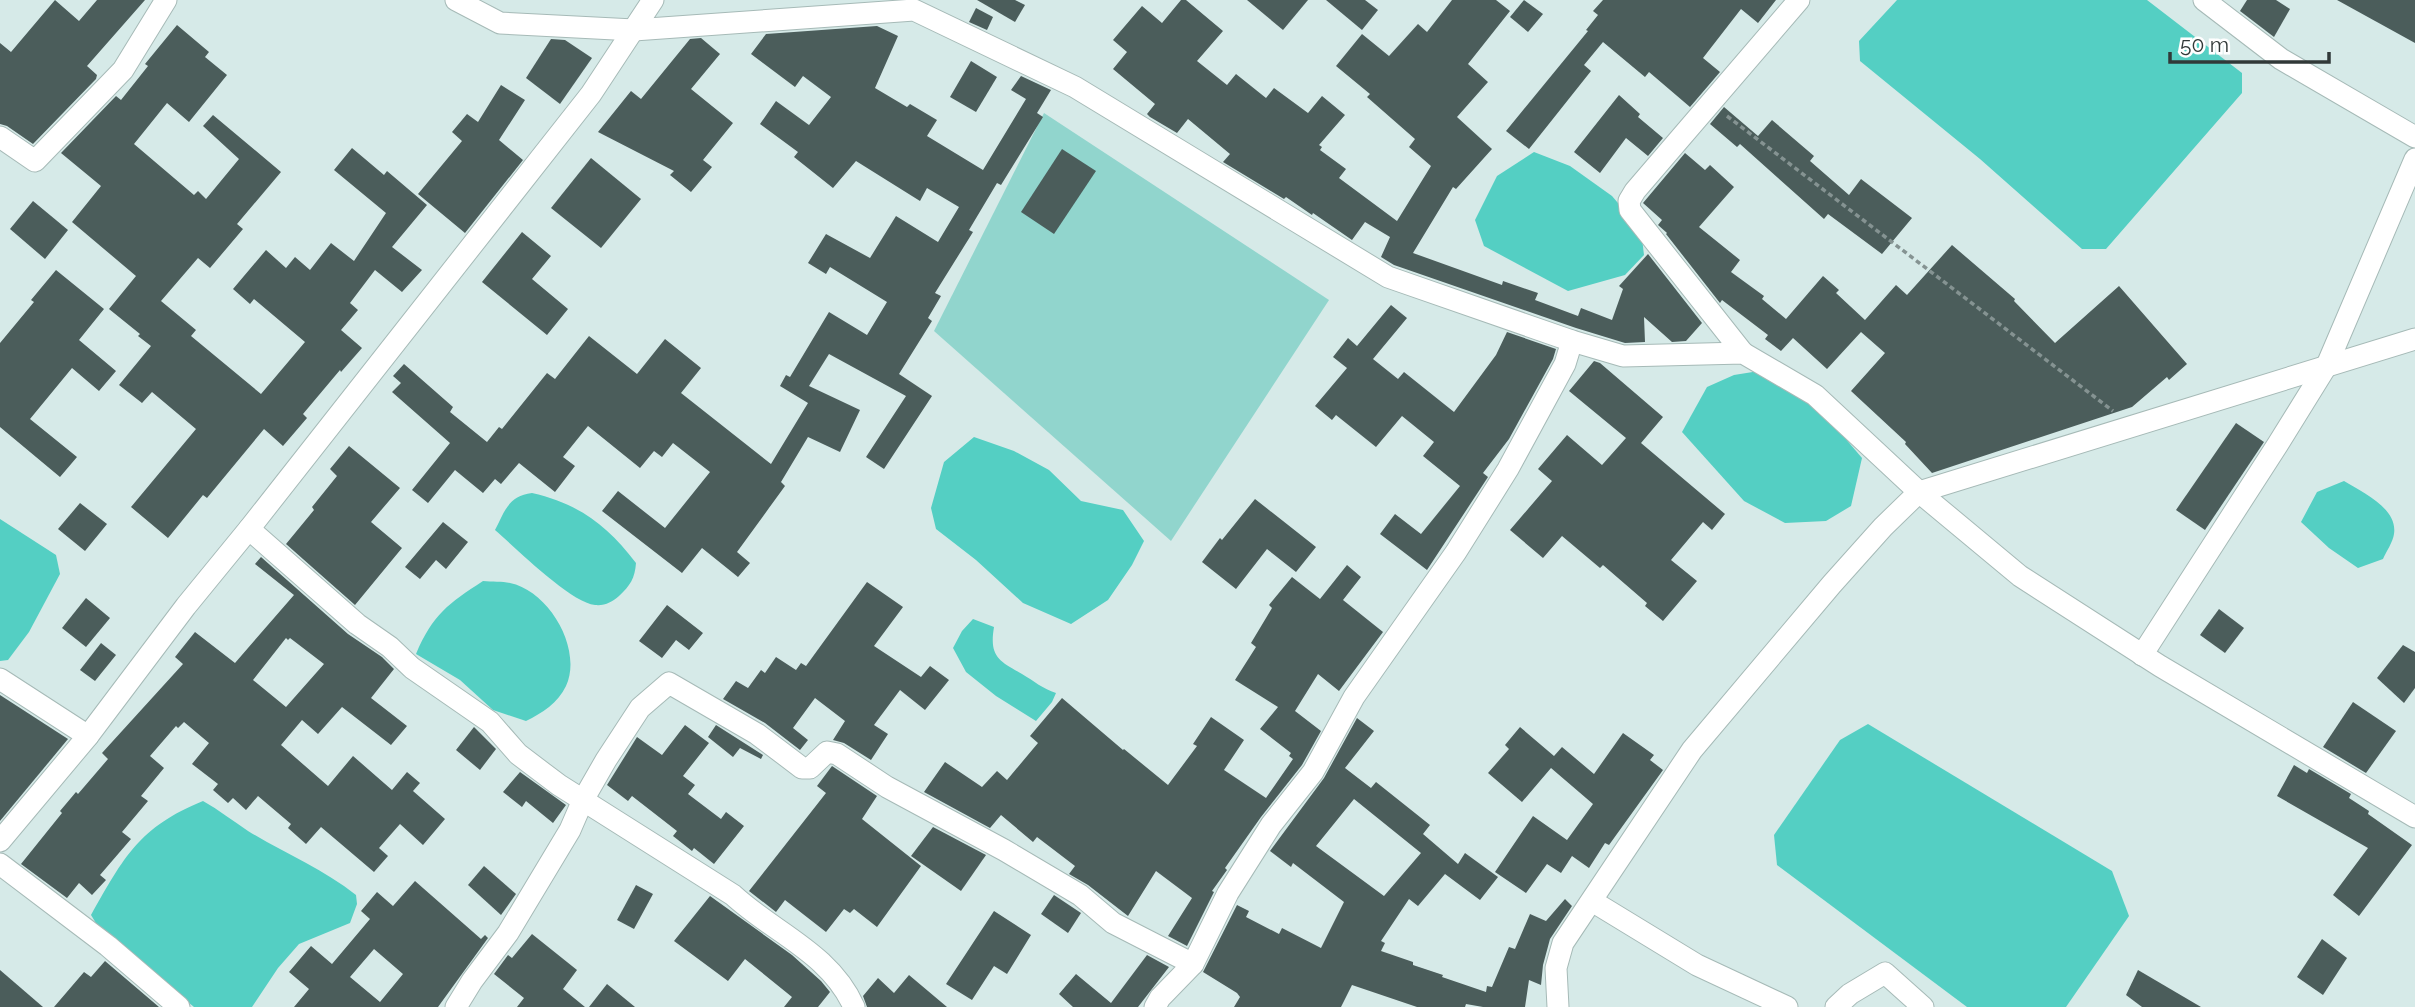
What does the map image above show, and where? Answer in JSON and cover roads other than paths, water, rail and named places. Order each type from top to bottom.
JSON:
[{"type":"street","points":[[0,137],[35,162],[123,70],[166,0]]},
{"type":"street","points":[[456,0],[500,23],[634,30],[914,10],[1075,87],[1388,277],[1623,356],[1743,353]]},
{"type":"street","points":[[0,841],[89,736],[186,606],[250,529],[592,94],[653,0]]},
{"type":"street","points":[[1799,0],[1635,191],[1629,201],[1630,210],[1743,353],[1815,395],[1919,492],[2020,576],[2142,655],[2415,817]]},
{"type":"street","points":[[2204,0],[2281,59],[2415,137]]},
{"type":"street","points":[[2142,655],[2327,365],[2415,159]]},
{"type":"street","points":[[1558,1007],[1556,968],[1563,943],[1692,750],[1832,584],[1883,527],[1919,492],[2415,340]]},
{"type":"street","points":[[1155,1007],[1160,998],[1193,964],[1228,893],[1271,825],[1312,772],[1354,697],[1457,552],[1508,469],[1565,364],[1572,341]]},
{"type":"street","points":[[250,529],[357,624],[412,668],[489,722],[519,754],[583,800],[733,895],[751,911],[799,943],[828,968],[854,1007]]},
{"type":"street","points":[[0,679],[89,736]]},
{"type":"street","points":[[456,1007],[508,933],[570,831],[583,800],[640,708],[669,683],[757,734],[802,768],[810,768],[827,752],[837,754],[887,787],[1004,850],[1080,895],[1113,923],[1193,964]]},
{"type":"street","points":[[0,864],[108,946],[179,1007]]},
{"type":"street","points":[[1592,901],[1697,965],[1787,1007]]},
{"type":"street","points":[[1836,1007],[1850,994],[1885,973],[1923,1007]]}]
